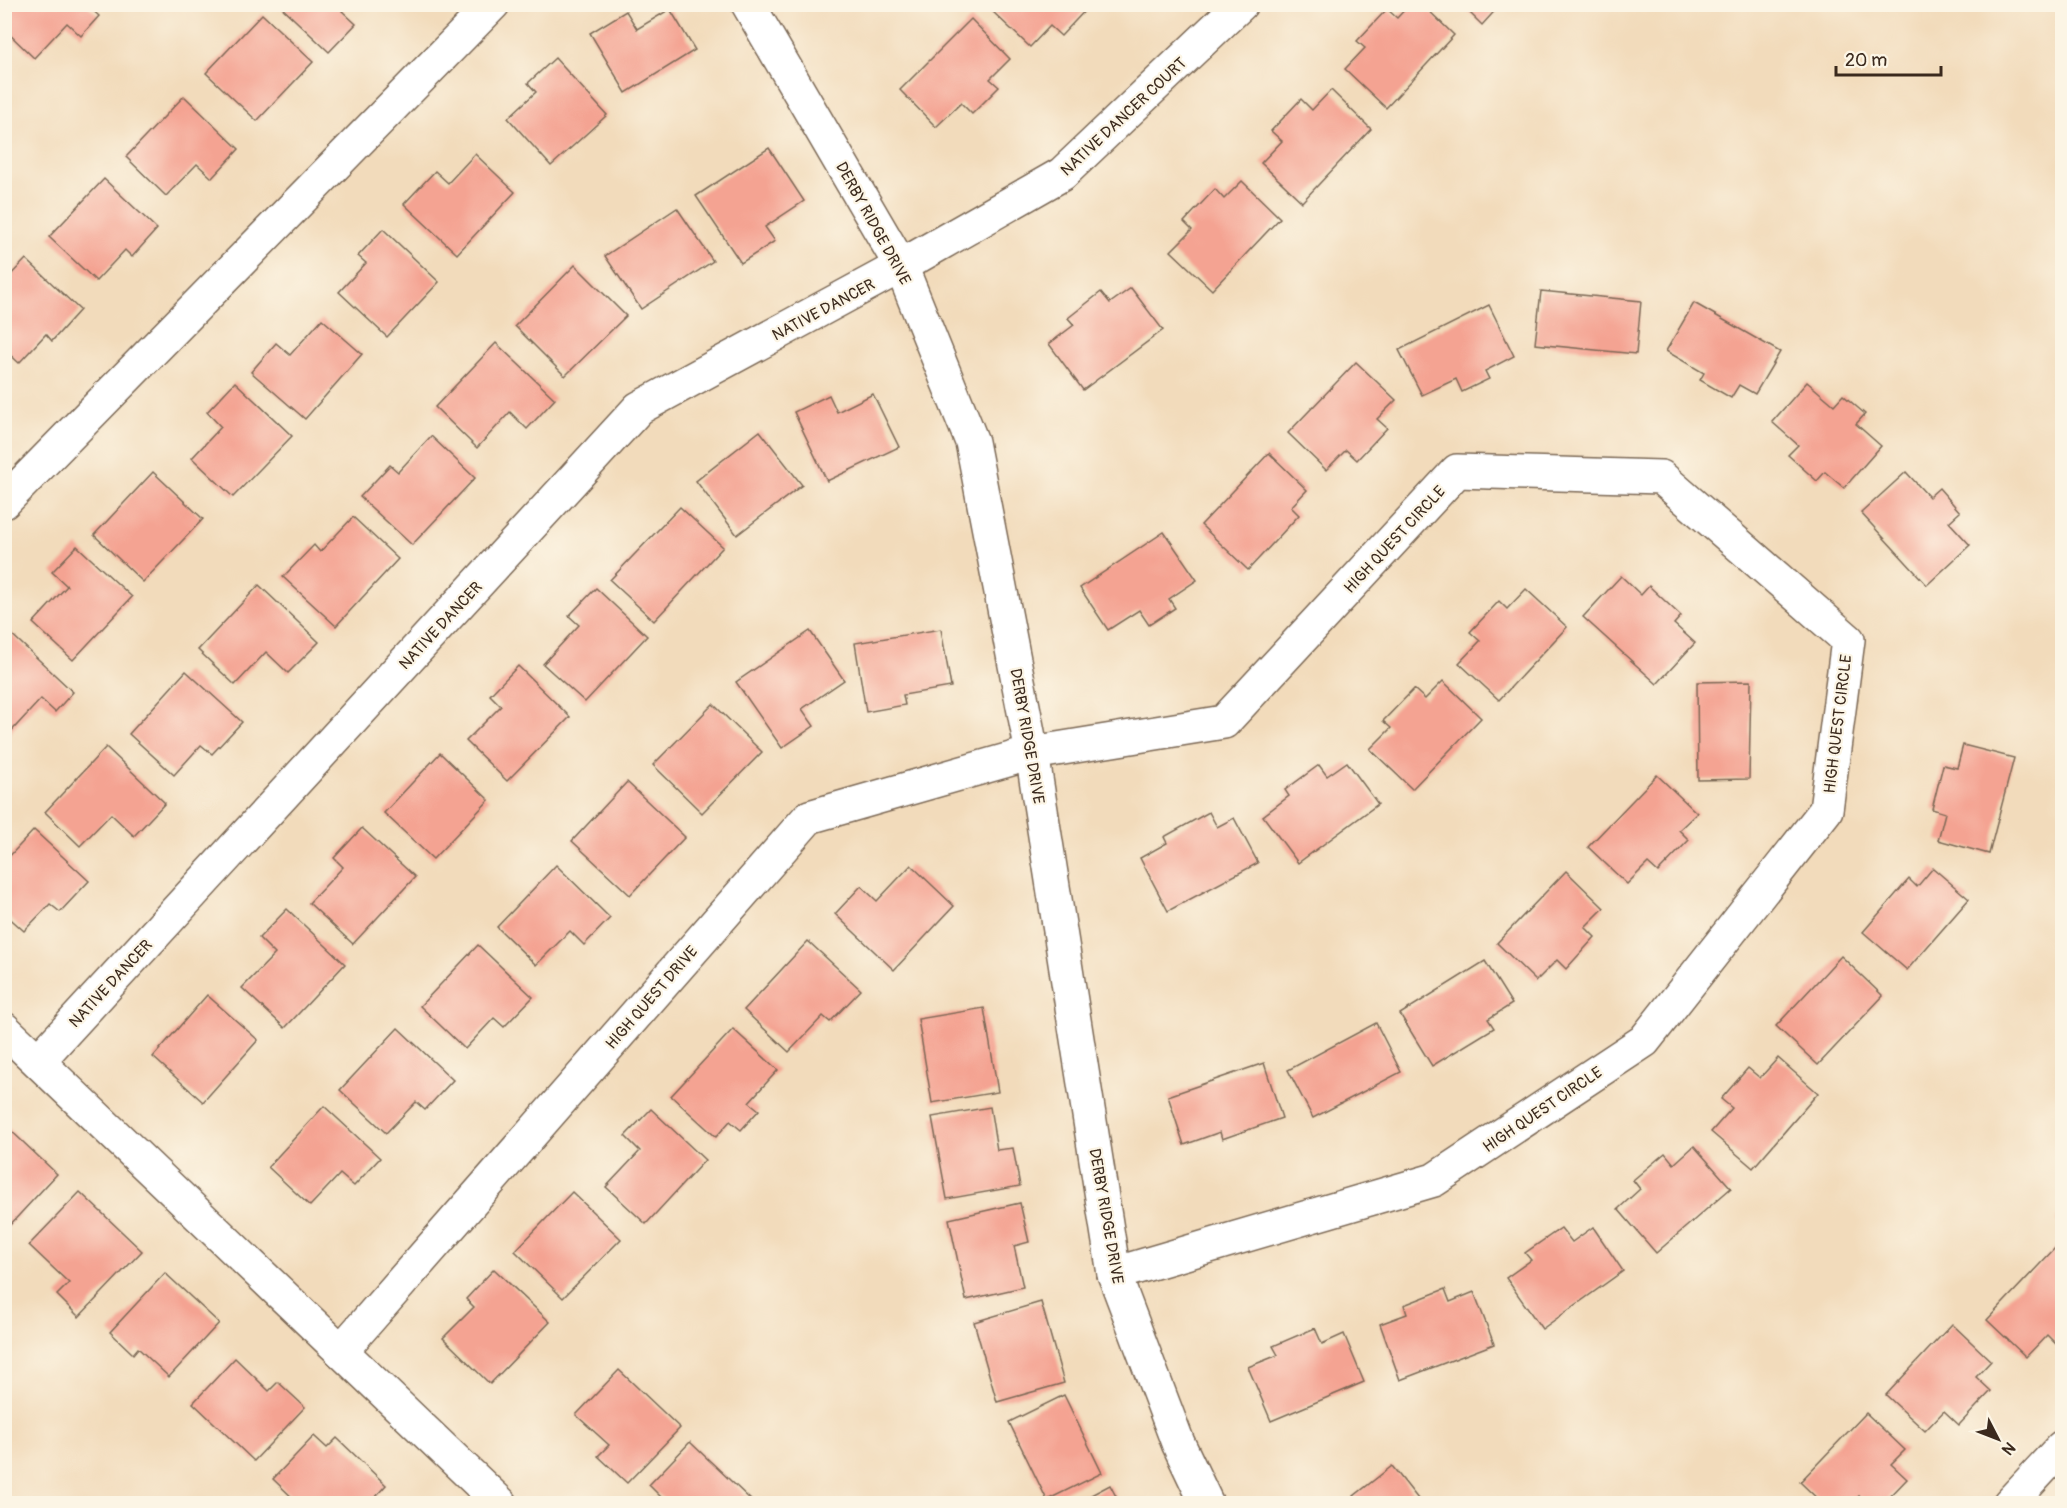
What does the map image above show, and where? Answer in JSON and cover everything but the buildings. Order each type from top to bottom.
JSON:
[{"type":"street","points":[[4,502],[493,4]]},
{"type":"street","name":"DERBY RIDGE DRIVE","points":[[748,4],[901,266],[972,442],[1032,753],[1114,1274],[1178,1443],[1207,1503]]},
{"type":"street","name":"NATIVE DANCER COURT","points":[[901,266],[1062,174],[1241,4]]},
{"type":"street","name":"NATIVE DANCER","points":[[38,1061],[639,408],[901,266]]},
{"type":"street","name":"HIGH QUEST CIRCLE","points":[[1032,753],[1224,722],[1457,471],[1661,477],[1848,640],[1826,810],[1644,1041],[1434,1180],[1114,1274]]},
{"type":"street","name":"HIGH QUEST DRIVE","points":[[341,1351],[809,817],[1032,753]]},
{"type":"street","points":[[4,1029],[501,1503]]},
{"type":"street","points":[[2009,1503],[2062,1447]]}]
